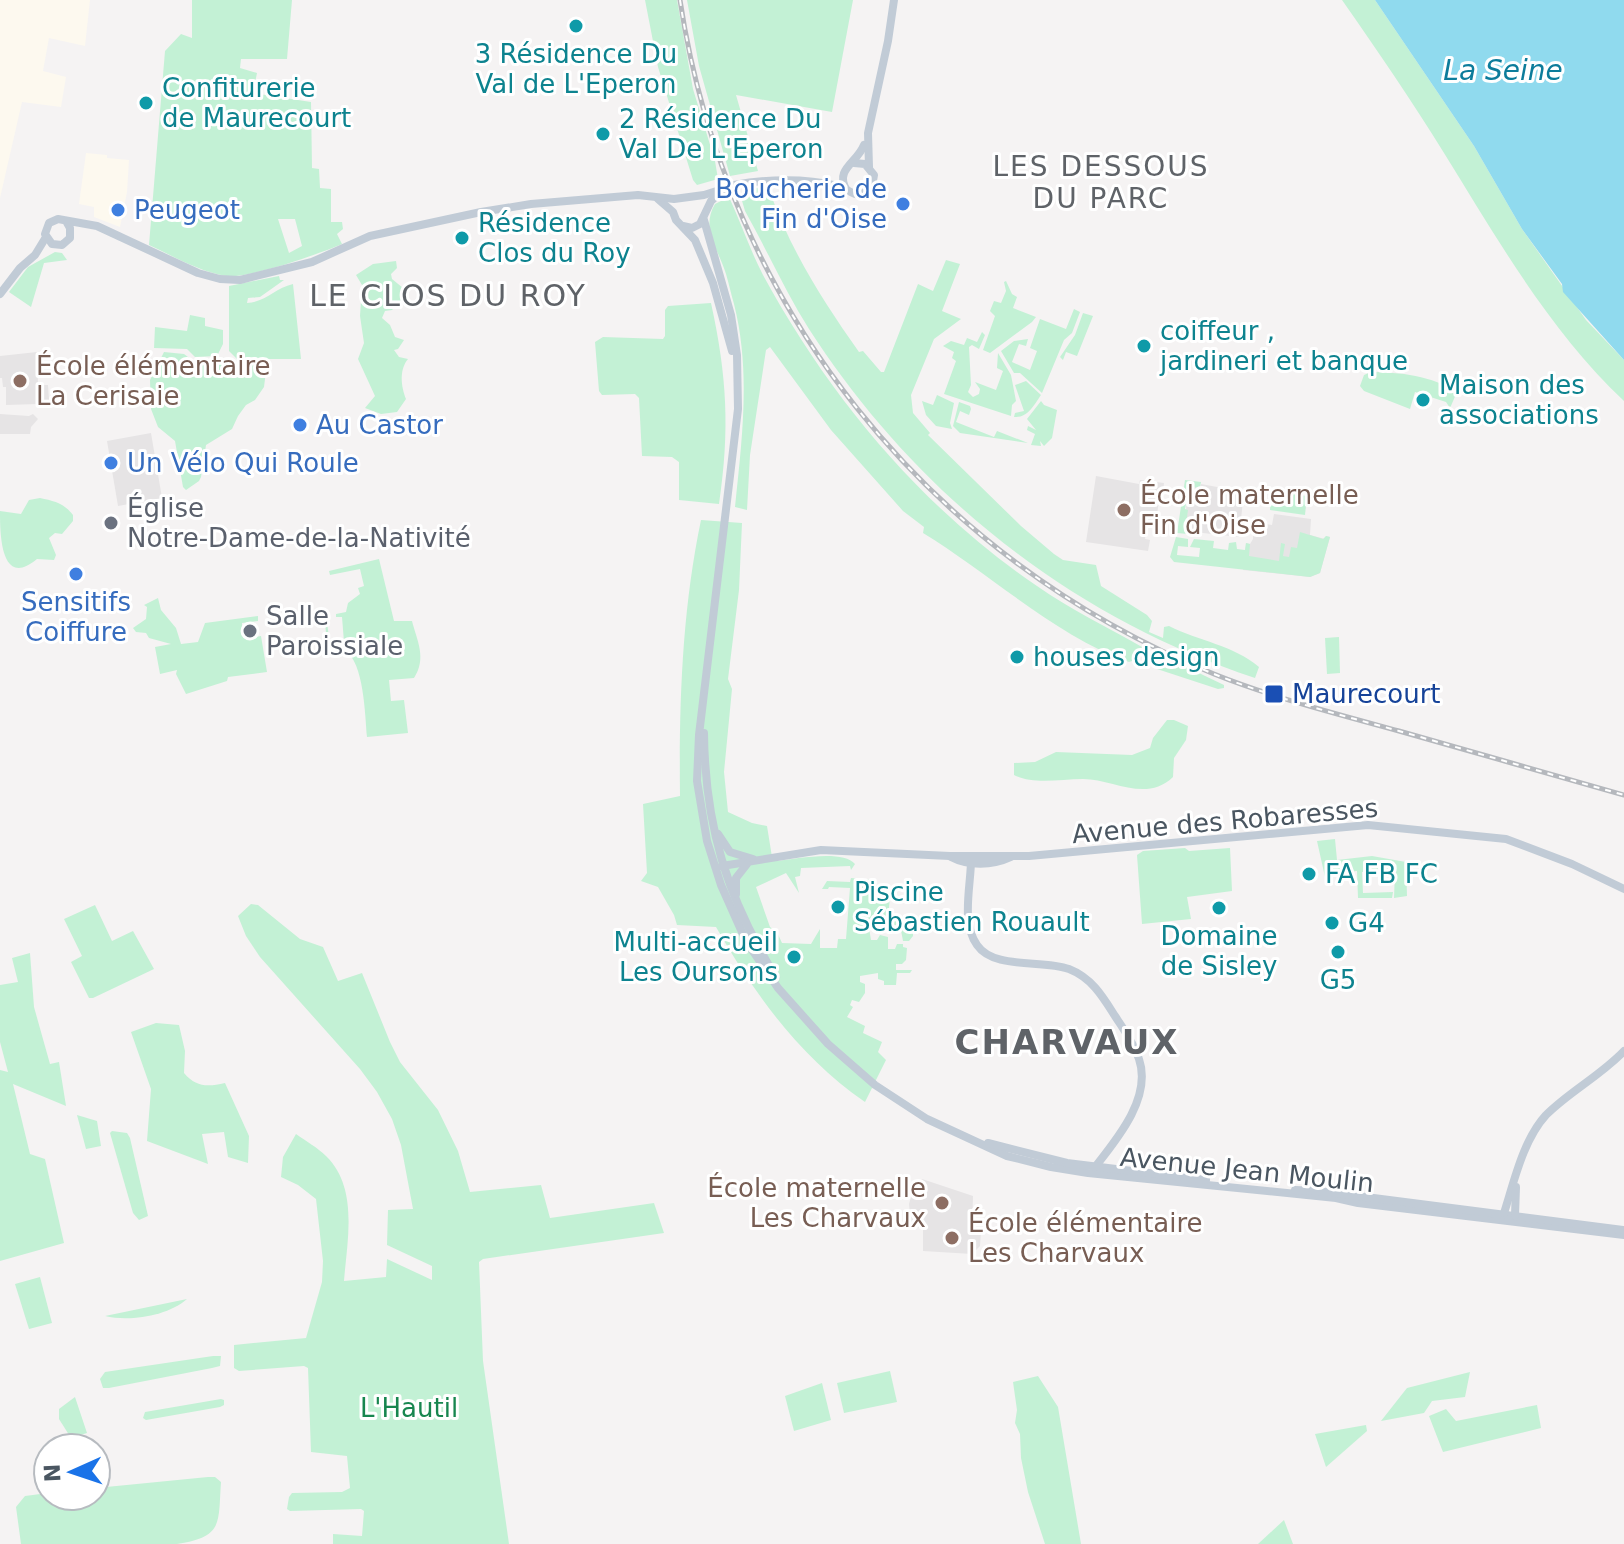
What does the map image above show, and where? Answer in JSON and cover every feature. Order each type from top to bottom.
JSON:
[{"type":"main road","points":[[854,163],[868,133],[897,0]]},
{"type":"main road","points":[[734,185],[774,180],[810,182],[846,189],[859,195],[870,190],[874,177],[869,167],[868,133]]},
{"type":"main road","points":[[846,189],[842,174],[846,167],[861,162],[869,167]]},
{"type":"main road","points":[[810,182],[842,174]]},
{"type":"main road","points":[[55,245],[46,237],[45,229],[49,223],[58,219],[90,224],[217,278],[247,279],[329,255],[370,236],[481,212],[638,195],[696,197],[726,188],[716,194],[705,217],[692,228],[682,226]]},
{"type":"main road","points":[[655,197],[673,212],[676,220],[695,240],[713,283],[730,342],[738,392]]},
{"type":"main road","points":[[696,197],[704,204],[707,238],[731,315],[738,392],[735,449],[697,752],[700,800],[712,858],[731,910],[766,972],[803,1017],[840,1057],[875,1085],[914,1111],[954,1132]]},
{"type":"main road","points":[[673,212],[681,198]]},
{"type":"main road","points":[[66,221],[71,232]]},
{"type":"main road","points":[[29,261],[55,245],[65,243],[79,226],[90,224]]},
{"type":"main road","points":[[0,294],[46,237]]},
{"type":"main road","points":[[705,695],[708,802],[722,866],[743,920],[803,1017]]},
{"type":"main road","points":[[704,736],[711,800],[720,840],[730,852],[739,856],[766,858]]},
{"type":"main road","points":[[700,800],[717,864],[722,866]]},
{"type":"main road","name":"Avenue des Robaresses","points":[[722,866],[837,849],[950,856],[969,862],[1005,854],[1011,857],[1105,851],[1368,825],[1506,839],[1572,864],[1624,889]]},
{"type":"main road","points":[[751,862],[737,875],[735,891],[774,974]]},
{"type":"main road","points":[[969,862],[970,929],[974,941],[983,952],[998,959],[1063,967],[1083,976],[1100,992],[1138,1054],[1143,1082],[1140,1096],[1092,1169]]},
{"type":"main road","points":[[1504,1213],[1531,1138],[1546,1115],[1609,1067],[1624,1051]]},
{"type":"main road","name":"Avenue Jean Moulin","points":[[954,1132],[982,1146],[1031,1163],[1504,1213],[1513,1218]]},
{"type":"main road","name":"Avenue Jean Moulin","points":[[954,1132],[1092,1169],[1358,1203],[1513,1218]]},
{"type":"main road","points":[[1516,1178],[1513,1218],[1624,1233]]},
{"type":"shaded area","points":[[0,0],[90,0],[85,46],[49,38],[43,71],[66,77],[61,107],[22,102],[0,198]]},
{"type":"shaded area","points":[[86,153],[129,160],[120,227],[94,217],[94,207],[79,204]]},
{"type":"shaded area","name":"École élémentaire La Cerisaie","points":[[37,352],[38,385],[48,385],[49,400],[38,400],[38,404],[6,405],[6,387],[3,387],[0,378],[0,356]]},
{"type":"shaded area","points":[[0,414],[33,414],[38,419],[31,427],[30,434],[0,434]]},
{"type":"shaded area","points":[[151,433],[162,498],[118,506],[107,441]]},
{"type":"shaded area","name":"École maternelle Fin d'Oise","points":[[1096,476],[1139,484],[1140,480],[1164,483],[1155,528],[1152,522],[1147,522],[1145,539],[1150,540],[1148,551],[1086,542]]},
{"type":"shaded area","points":[[1201,484],[1244,492],[1239,537],[1185,531],[1187,492],[1191,486],[1200,487]]},
{"type":"shaded area","points":[[1274,514],[1311,519],[1310,535],[1325,539],[1326,536],[1330,537],[1320,573],[1310,577],[1243,570],[1246,543],[1250,544],[1253,539],[1254,522],[1272,525]]},
{"type":"shaded area","points":[[922,1179],[973,1196],[972,1229],[981,1230],[980,1246],[972,1254],[923,1251],[923,1229],[911,1225],[909,1204],[913,1189]]},
{"type":"green space","points":[[192,0],[292,0],[287,59],[241,59],[240,68],[257,73],[253,93],[311,102],[312,168],[319,169],[320,188],[331,189],[331,222],[342,222],[343,229],[337,234],[342,244],[266,270],[236,276],[216,274],[149,245],[165,51],[181,34],[192,38]],"holes":[[[278,219],[295,219],[302,246],[289,253]]]},
{"type":"green space","points":[[645,0],[677,0],[693,89],[718,179],[697,185],[693,180],[658,67]]},
{"type":"green space","points":[[687,0],[853,0],[832,112],[736,95],[758,171],[730,176],[699,66]]},
{"type":"green space","points":[[1342,0],[1375,0],[1474,146],[1522,229],[1586,320],[1624,360],[1624,401],[1572,345],[1526,283],[1419,114]]},
{"type":"green space","points":[[755,188],[769,189],[786,232],[820,294],[859,352],[863,351],[881,372],[884,372],[918,284],[933,291],[946,260],[960,264],[942,311],[961,319],[934,339],[911,395],[913,413],[930,433],[928,435],[1054,554],[1063,560],[1096,565],[1101,586],[1152,621],[1149,632],[1163,638],[1164,627],[1169,626],[1227,648],[1259,667],[1255,678],[1187,652],[1122,621],[1060,584],[1002,542],[947,495],[897,444],[851,388],[809,329],[745,211],[740,194]]},
{"type":"green space","points":[[729,197],[758,266],[789,320],[849,407],[882,447],[917,485],[995,555],[1075,610],[1142,647],[1135,660],[1129,662],[1076,637],[923,533],[924,527],[903,511],[831,430],[770,347],[766,350],[750,455],[747,510],[735,507],[744,405],[742,354],[734,304],[709,222],[715,204]]},
{"type":"green space","points":[[55,252],[62,253],[67,260],[44,263],[31,307],[9,292],[28,267]]},
{"type":"green space","points":[[396,261],[397,268],[391,274],[392,279],[403,288],[402,299],[392,310],[385,311],[382,318],[390,325],[395,337],[404,340],[394,350],[399,357],[408,359],[402,378],[406,399],[397,412],[381,414],[365,408],[375,396],[358,359],[364,343],[360,316],[362,285],[356,275],[373,264]]},
{"type":"green space","points":[[279,276],[280,280],[284,280],[260,297],[248,298],[247,303],[293,284],[301,359],[237,359],[229,351],[229,286]]},
{"type":"green space","points":[[1006,281],[1012,294],[1017,297],[1013,308],[1036,317],[990,353],[983,350],[995,316],[990,311],[994,301],[1001,303]]},
{"type":"green space","points":[[711,303],[721,355],[726,427],[719,504],[679,500],[679,462],[672,457],[642,456],[639,398],[635,394],[602,395],[599,391],[595,342],[603,337],[663,339],[668,306]]},
{"type":"green space","points":[[1074,309],[1080,312],[1072,333],[1064,340],[1042,393],[1020,373],[1014,373],[1001,351],[1014,341],[1028,339],[1026,346],[1019,344],[1012,362],[1030,370],[1037,351],[1030,348],[1040,319],[1066,329]]},
{"type":"green space","points":[[1083,313],[1093,316],[1077,356],[1066,352],[1063,360],[1060,357],[1075,335]]},
{"type":"green space","points":[[190,315],[205,318],[205,326],[223,330],[223,344],[217,356],[195,357],[187,349],[154,348],[155,327],[187,331]]},
{"type":"green space","points":[[982,332],[985,335],[979,349],[972,345],[969,347],[971,385],[968,392],[973,397],[979,394],[980,389],[975,382],[996,390],[1003,371],[997,368],[998,353],[1011,375],[1016,401],[1012,405],[1011,416],[944,394],[956,361],[952,358],[954,352],[943,346],[951,341],[964,345],[967,338],[977,342]]},
{"type":"green space","points":[[164,352],[184,354],[196,363],[270,363],[264,387],[255,400],[246,405],[232,429],[206,445],[201,477],[186,490],[175,441],[158,427],[151,409],[150,380]]},
{"type":"green space","points":[[1371,372],[1416,376],[1457,392],[1450,408],[1446,402],[1415,392],[1410,409],[1364,391],[1360,386],[1364,375]]},
{"type":"green space","points":[[1026,381],[1041,395],[1027,413],[1014,417],[1015,413],[1024,411],[1015,385]]},
{"type":"green space","points":[[937,395],[954,403],[950,423],[952,429],[936,426],[926,415],[922,401],[933,405]]},
{"type":"green space","points":[[1041,401],[1057,410],[1052,438],[1044,446],[1040,441],[1041,446],[1031,445],[1035,434],[1027,430],[1028,426],[1036,430],[1027,419]]},
{"type":"green space","points":[[959,402],[971,409],[969,415],[960,411],[956,422],[994,437],[997,431],[1028,443],[960,433],[953,426]]},
{"type":"green space","points":[[1185,480],[1201,482],[1200,487],[1189,488],[1185,509],[1188,510],[1185,531],[1200,532],[1199,535],[1177,533]]},
{"type":"green space","points":[[1271,491],[1307,496],[1305,515],[1270,510]]},
{"type":"green space","points":[[40,498],[66,508],[73,515],[73,521],[62,534],[55,533],[49,538],[56,555],[54,560],[37,559],[25,567],[16,568],[9,563],[2,544],[0,511],[21,514],[29,500]]},
{"type":"green space","points":[[701,520],[742,523],[739,590],[728,679],[732,689],[724,772],[728,812],[767,826],[772,857],[776,861],[830,856],[849,859],[855,864],[851,870],[850,866],[801,868],[800,876],[795,877],[799,893],[786,873],[756,887],[770,927],[777,932],[782,943],[811,944],[820,929],[820,948],[837,948],[838,939],[846,939],[850,888],[822,889],[827,881],[850,882],[851,878],[874,880],[882,895],[890,896],[888,919],[913,920],[913,936],[909,941],[903,941],[900,925],[886,930],[883,916],[876,916],[875,921],[868,922],[871,940],[877,940],[880,935],[888,937],[888,949],[895,949],[897,944],[907,948],[906,960],[896,964],[896,970],[912,970],[910,973],[897,973],[896,985],[884,985],[884,981],[878,979],[878,973],[860,976],[860,982],[865,984],[865,993],[859,1002],[852,1000],[850,1005],[853,1007],[847,1017],[865,1026],[863,1033],[882,1042],[878,1052],[886,1060],[865,1102],[820,1065],[781,1023],[716,927],[677,925],[658,887],[641,881],[647,873],[643,804],[680,796],[683,658]]},
{"type":"green space","points":[[1300,532],[1323,539],[1330,537],[1320,573],[1310,577],[1174,562],[1170,557],[1176,537],[1188,539],[1188,547],[1178,546],[1177,555],[1199,557],[1200,548],[1190,547],[1194,539],[1214,541],[1213,548],[1228,550],[1229,543],[1236,542],[1237,549],[1245,550],[1246,543],[1250,544],[1249,556],[1279,561],[1281,543],[1285,544],[1283,556],[1289,557],[1291,547],[1297,548]]},
{"type":"green space","points":[[379,559],[394,621],[412,621],[420,663],[414,678],[389,680],[391,701],[404,700],[408,733],[367,737],[356,666],[345,650],[328,652],[325,623],[330,644],[335,644],[335,649],[342,648],[342,617],[336,617],[336,614],[346,612],[348,603],[360,594],[358,588],[364,586],[360,569],[330,575],[329,571]]},
{"type":"green space","points":[[158,598],[161,610],[176,628],[181,644],[198,642],[205,623],[258,616],[258,621],[242,623],[242,635],[245,639],[261,636],[267,672],[228,677],[227,681],[186,694],[177,670],[160,674],[155,647],[171,644],[149,638],[146,633],[136,632],[133,628],[146,619],[147,607],[144,605]]},
{"type":"green space","points":[[1339,637],[1340,673],[1327,674],[1325,638]]},
{"type":"green space","points":[[1157,653],[1224,685],[1224,688],[1218,689],[1157,669],[1153,663]]},
{"type":"green space","points":[[1167,720],[1188,726],[1186,740],[1174,758],[1173,777],[1163,785],[1141,789],[1094,780],[1039,781],[1014,775],[1014,763],[1035,762],[1056,752],[1132,755],[1150,748],[1153,738]]},
{"type":"green space","points":[[1335,839],[1337,860],[1372,856],[1406,862],[1407,896],[1394,898],[1395,871],[1362,872],[1363,893],[1393,892],[1392,898],[1358,898],[1357,871],[1346,872],[1344,877],[1325,877],[1317,841]]},
{"type":"green space","points":[[1185,848],[1189,851],[1230,848],[1232,891],[1187,897],[1191,919],[1142,924],[1137,855],[1143,851]]},
{"type":"green space","name":"L'Hautil","points":[[251,904],[258,905],[300,939],[323,947],[338,981],[362,973],[400,1062],[438,1110],[458,1151],[470,1192],[541,1185],[550,1218],[654,1203],[664,1233],[479,1262],[483,1361],[509,1544],[333,1544],[333,1534],[362,1536],[364,1511],[287,1509],[292,1493],[342,1492],[350,1488],[347,1456],[311,1452],[308,1368],[239,1371],[234,1368],[234,1345],[306,1338],[322,1282],[323,1261],[316,1199],[281,1177],[283,1157],[296,1134],[326,1156],[343,1183],[348,1216],[344,1281],[386,1277],[387,1259],[432,1280],[432,1266],[387,1245],[388,1210],[413,1209],[401,1145],[392,1119],[360,1069],[260,957],[246,936],[238,916]]},
{"type":"green space","points":[[95,905],[112,941],[133,931],[154,969],[89,998],[71,962],[82,956],[64,919]]},
{"type":"green space","points":[[30,953],[34,1007],[50,1064],[59,1062],[66,1106],[13,1084],[30,1154],[45,1159],[64,1243],[0,1261],[0,1070],[8,1072],[0,1042],[0,985],[18,982],[12,958]]},
{"type":"green space","points":[[156,1023],[179,1025],[185,1051],[184,1073],[188,1078],[202,1085],[225,1083],[249,1136],[248,1163],[228,1157],[224,1132],[202,1134],[208,1164],[147,1141],[151,1089],[131,1032]]},
{"type":"green space","points":[[77,1115],[97,1121],[101,1146],[86,1149]]},
{"type":"green space","points":[[110,1133],[127,1133],[130,1138],[148,1216],[139,1220],[133,1213]]},
{"type":"green space","points":[[40,1277],[52,1323],[29,1329],[15,1284]]},
{"type":"green space","points":[[187,1299],[170,1310],[148,1316],[105,1316]]},
{"type":"green space","points":[[221,1356],[220,1366],[109,1388],[103,1388],[100,1379],[105,1372]]},
{"type":"green space","points":[[890,1371],[897,1402],[844,1413],[837,1383]]},
{"type":"green space","points":[[1470,1372],[1465,1397],[1432,1401],[1424,1413],[1381,1421],[1407,1388]]},
{"type":"green space","points":[[1038,1376],[1058,1407],[1081,1544],[1045,1544],[1028,1492],[1020,1434],[1015,1423],[1017,1410],[1013,1382]]},
{"type":"green space","points":[[822,1383],[831,1420],[794,1431],[785,1396]]},
{"type":"green space","points":[[75,1397],[87,1432],[67,1432],[59,1419],[59,1409]]},
{"type":"green space","points":[[221,1399],[224,1405],[220,1407],[146,1420],[143,1418],[145,1412]]},
{"type":"green space","points":[[1537,1405],[1541,1428],[1443,1452],[1429,1416],[1446,1409],[1456,1421]]},
{"type":"green space","points":[[1366,1425],[1367,1431],[1326,1467],[1315,1434]]},
{"type":"green space","points":[[215,1477],[221,1482],[216,1526],[203,1537],[177,1544],[21,1544],[16,1507],[25,1496],[32,1495],[32,1512],[112,1512],[112,1486]]},
{"type":"green space","points":[[1284,1520],[1293,1544],[1258,1544]]},
{"type":"water","name":"La Seine","points":[[1375,0],[1624,0],[1624,360],[1563,292],[1562,284],[1522,229],[1474,146]]},
{"type":"railway","points":[[680,0],[704,112],[743,218],[794,317],[857,408],[931,490],[1016,563],[1111,624],[1214,674],[1306,705],[1624,795]]},
{"type":"place","name":"3 Résidence Du Val de L'Eperon","points":[[576,26]]},
{"type":"place","name":"Confiturerie de Maurecourt","points":[[146,103]]},
{"type":"place","name":"2 Résidence Du Val De L'Eperon","points":[[603,134]]},
{"type":"place","name":"Boucherie de Fin d'Oise","points":[[903,204]]},
{"type":"place","name":"Peugeot","points":[[118,210]]},
{"type":"place","name":"Résidence Clos du Roy","points":[[462,238]]},
{"type":"place","name":"coiffeur , jardineri et banque","points":[[1144,346]]},
{"type":"place","name":"École élémentaire La Cerisaie","points":[[20,381]]},
{"type":"place","name":"Maison des associations","points":[[1423,400]]},
{"type":"place","name":"Au Castor","points":[[300,425]]},
{"type":"place","name":"Un Vélo Qui Roule","points":[[111,463]]},
{"type":"place","name":"École maternelle Fin d'Oise","points":[[1124,510]]},
{"type":"place","name":"Église Notre-Dame-de-la-Nativité","points":[[111,523]]},
{"type":"place","name":"Sensitifs Coiffure","points":[[76,574]]},
{"type":"place","name":"Salle Paroissiale","points":[[250,631]]},
{"type":"place","name":"houses design","points":[[1017,657]]},
{"type":"place","name":"Maurecourt","points":[[1274,694]]},
{"type":"place","name":"FA FB FC","points":[[1309,874]]},
{"type":"place","name":"Piscine Sébastien Rouault","points":[[838,907]]},
{"type":"place","name":"Domaine de Sisley","points":[[1219,908]]},
{"type":"place","name":"G4","points":[[1332,923]]},
{"type":"place","name":"G5","points":[[1338,952]]},
{"type":"place","name":"Multi-accueil Les Oursons","points":[[794,957]]},
{"type":"place","name":"École maternelle Les Charvaux","points":[[942,1203]]},
{"type":"place","name":"École élémentaire Les Charvaux","points":[[952,1238]]},
{"type":"district","name":"LES DESSOUS DU PARC","points":[[1101,182]]},
{"type":"district","name":"LE CLOS DU ROY","points":[[448,296]]},
{"type":"district","name":"CHARVAUX","points":[[1067,1042]]}]
